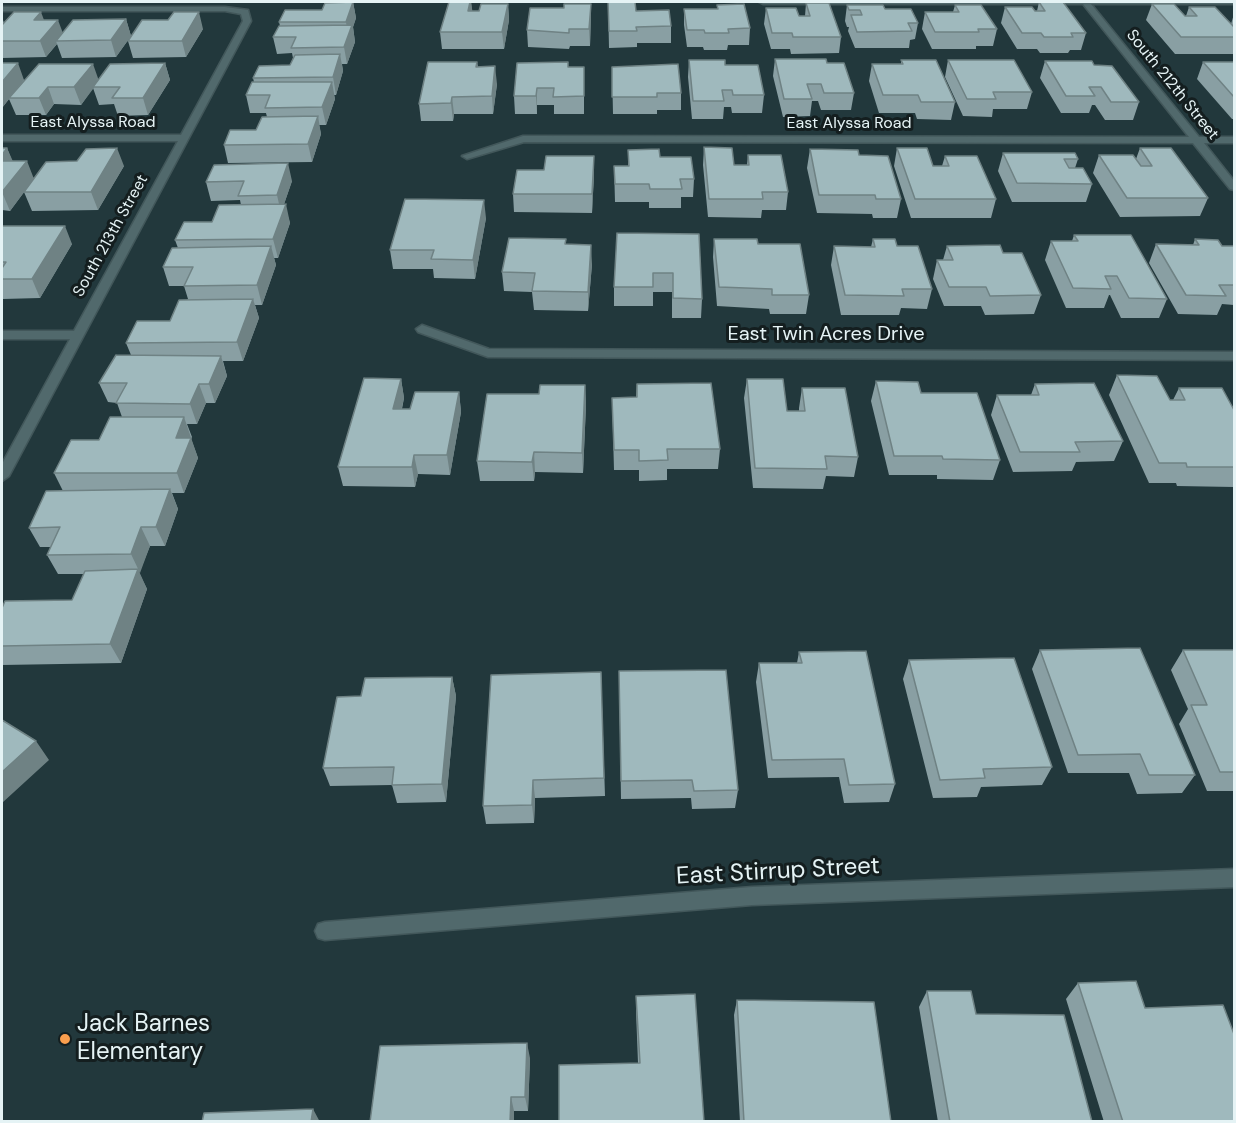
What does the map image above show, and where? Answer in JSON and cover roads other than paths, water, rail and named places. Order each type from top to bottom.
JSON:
[{"type":"street","points":[[763,2],[1234,2]]},
{"type":"street","name":"South 212th Street","points":[[1086,2],[1234,187]]},
{"type":"street","name":"South 213th Street","points":[[2,9],[225,9],[245,12],[247,21],[2,476]]},
{"type":"street","name":"East Alyssa Road","points":[[2,138],[184,138]]},
{"type":"street","name":"East Alyssa Road","points":[[467,156],[523,139],[1234,140]]},
{"type":"street","name":"East Twin Acres Drive","points":[[422,329],[488,353],[1234,356]]},
{"type":"street","points":[[2,335],[76,335]]},
{"type":"street","name":"East Stirrup Street","points":[[325,931],[752,896],[1234,878]]},
{"type":"place","name":"Jack Barnes Elementary","points":[[65,1039]]}]
